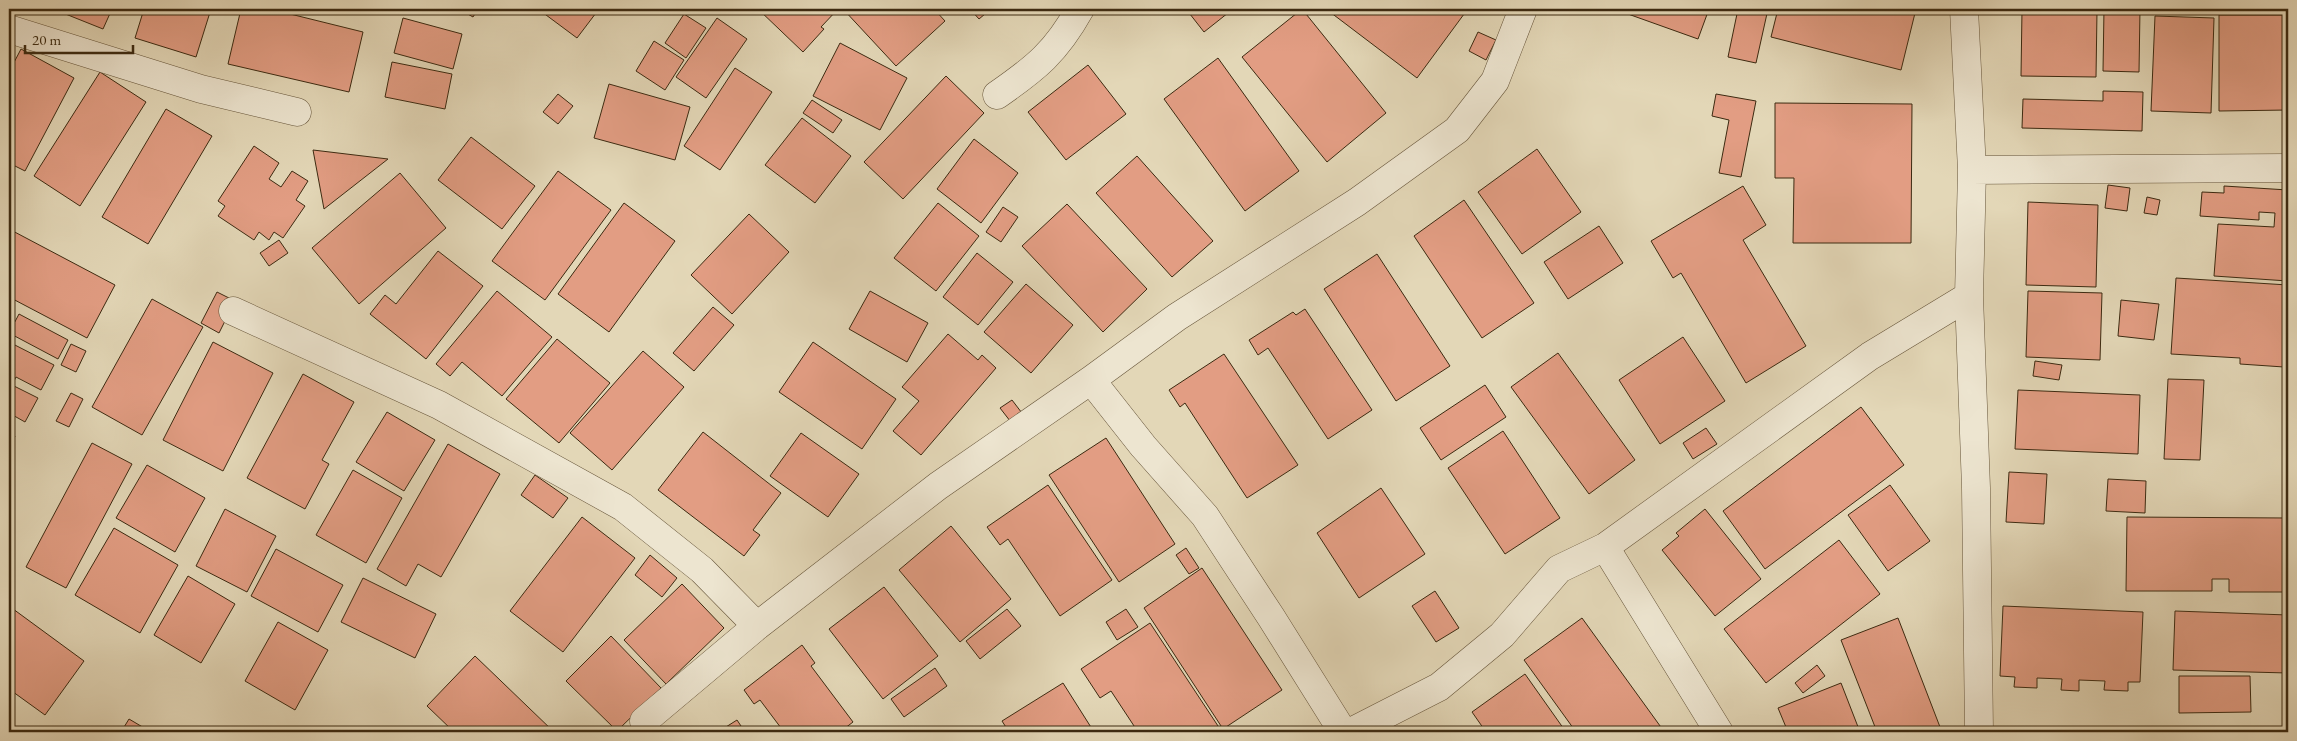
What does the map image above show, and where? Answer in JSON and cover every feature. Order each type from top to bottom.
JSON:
[{"type":"street","points":[[997,95],[1048,57],[1065,36],[1080,9]]},
{"type":"street","points":[[644,721],[757,626],[938,486],[1092,380],[1177,317],[1357,202],[1457,130],[1495,81],[1522,9]]},
{"type":"street","points":[[1964,9],[1972,170],[1969,296],[1976,488],[1978,732]]},
{"type":"street","points":[[9,29],[201,89],[297,112]]},
{"type":"street","points":[[1972,170],[2288,168]]},
{"type":"street","points":[[1351,732],[1439,686],[1502,635],[1559,569],[1604,547],[1870,356],[1969,296]]},
{"type":"street","points":[[233,311],[439,405],[623,507],[702,570],[757,626]]},
{"type":"street","points":[[1092,380],[1143,446],[1205,516],[1343,732]]},
{"type":"street","points":[[1604,547],[1719,732]]},
{"type":"building","points":[[53,9],[112,9],[103,29]]},
{"type":"building","points":[[144,9],[211,9],[196,57],[135,38]]},
{"type":"building","points":[[241,9],[270,9],[363,32],[349,92],[228,64]]},
{"type":"building","points":[[459,9],[478,9],[473,17]]},
{"type":"building","points":[[538,9],[599,9],[577,38]]},
{"type":"building","points":[[758,9],[838,9],[821,27],[824,29],[803,52]]},
{"type":"building","points":[[843,9],[934,9],[945,21],[896,66]]},
{"type":"building","points":[[970,9],[991,9],[979,19]]},
{"type":"building","points":[[1186,9],[1233,9],[1204,32]]},
{"type":"building","points":[[1302,9],[1386,113],[1327,162],[1242,57]]},
{"type":"building","points":[[1326,9],[1466,9],[1467,10],[1417,78]]},
{"type":"building","points":[[1614,9],[1709,9],[1698,39]]},
{"type":"building","points":[[1738,9],[1768,9],[1756,63],[1728,57]]},
{"type":"building","points":[[1778,9],[1916,9],[1901,70],[1771,37]]},
{"type":"building","points":[[2104,9],[2140,9],[2139,72],[2103,71]]},
{"type":"building","points":[[2022,10],[2097,11],[2096,77],[2021,76]]},
{"type":"building","points":[[684,14],[706,28],[686,58],[665,43]]},
{"type":"building","points":[[2219,15],[2288,15],[2288,110],[2219,111]]},
{"type":"building","points":[[2155,16],[2214,18],[2211,113],[2151,111]]},
{"type":"building","points":[[403,18],[462,34],[453,69],[394,53]]},
{"type":"building","points":[[717,18],[747,39],[706,98],[676,77]]},
{"type":"building","points":[[1478,32],[1496,40],[1486,60],[1469,51]]},
{"type":"building","points":[[654,41],[684,60],[665,90],[636,71]]},
{"type":"building","points":[[840,43],[907,78],[880,130],[813,96]]},
{"type":"building","points":[[21,49],[74,78],[25,171],[9,163],[9,72]]},
{"type":"building","points":[[1218,58],[1299,171],[1245,211],[1164,99]]},
{"type":"building","points":[[392,62],[452,74],[445,109],[385,97]]},
{"type":"building","points":[[1088,65],[1126,114],[1066,160],[1028,112]]},
{"type":"building","points":[[735,68],[772,92],[720,170],[684,146]]},
{"type":"building","points":[[100,72],[146,102],[80,206],[34,176]]},
{"type":"building","points":[[946,76],[984,113],[903,199],[864,162]]},
{"type":"building","points":[[609,84],[690,107],[675,160],[594,138]]},
{"type":"building","points":[[2103,91],[2143,92],[2142,131],[2022,128],[2023,99],[2103,101]]},
{"type":"building","points":[[558,94],[573,106],[558,124],[543,112]]},
{"type":"building","points":[[1716,94],[1756,101],[1741,177],[1719,173],[1729,120],[1712,116]]},
{"type":"building","points":[[812,100],[842,120],[833,133],[803,113]]},
{"type":"building","points":[[1775,103],[1912,104],[1911,243],[1793,243],[1794,178],[1775,178]]},
{"type":"building","points":[[166,109],[212,136],[148,244],[102,217]]},
{"type":"building","points":[[802,118],[851,156],[815,203],[765,165]]},
{"type":"building","points":[[471,137],[535,186],[502,229],[438,180]]},
{"type":"building","points":[[974,139],[1018,173],[981,223],[937,189]]},
{"type":"building","points":[[254,146],[279,163],[269,179],[281,187],[292,171],[308,181],[296,200],[305,206],[283,238],[274,232],[269,240],[259,232],[254,240],[218,216],[225,206],[218,201]]},
{"type":"building","points":[[1537,149],[1581,212],[1522,254],[1478,192]]},
{"type":"building","points":[[313,150],[388,159],[324,209]]},
{"type":"building","points":[[1137,156],[1213,241],[1172,277],[1096,193]]},
{"type":"building","points":[[558,171],[611,210],[545,300],[492,261]]},
{"type":"building","points":[[400,173],[446,228],[359,304],[312,248]]},
{"type":"building","points":[[2108,185],[2130,188],[2127,211],[2105,208]]},
{"type":"building","points":[[1743,186],[1766,225],[1743,240],[1806,346],[1746,383],[1681,273],[1673,278],[1651,241]]},
{"type":"building","points":[[2224,186],[2288,190],[2288,281],[2214,276],[2218,224],[2274,227],[2275,213],[2259,212],[2259,220],[2200,216],[2202,192],[2224,193]]},
{"type":"building","points":[[2147,197],[2160,200],[2157,215],[2144,213]]},
{"type":"building","points":[[1464,200],[1534,303],[1482,338],[1414,236]]},
{"type":"building","points":[[2028,202],[2098,205],[2096,287],[2026,285]]},
{"type":"building","points":[[624,203],[675,241],[609,332],[558,294]]},
{"type":"building","points":[[938,203],[979,236],[936,291],[894,258]]},
{"type":"building","points":[[1067,204],[1147,289],[1103,332],[1022,246]]},
{"type":"building","points":[[1003,207],[1018,217],[1001,242],[986,232]]},
{"type":"building","points":[[749,214],[789,252],[732,314],[691,275]]},
{"type":"building","points":[[1599,226],[1623,263],[1568,299],[1544,262]]},
{"type":"building","points":[[9,229],[115,285],[87,338],[9,297]]},
{"type":"building","points":[[279,240],[288,253],[269,266],[260,253]]},
{"type":"building","points":[[438,251],[483,286],[426,359],[370,314],[385,295],[396,304]]},
{"type":"building","points":[[977,253],[1013,282],[978,325],[943,297]]},
{"type":"building","points":[[1377,254],[1450,366],[1396,401],[1324,289]]},
{"type":"building","points":[[2176,278],[2288,285],[2288,361],[2284,361],[2284,367],[2240,364],[2240,358],[2171,354]]},
{"type":"building","points":[[1026,284],[1073,325],[1031,373],[984,332]]},
{"type":"building","points":[[497,291],[552,337],[502,396],[462,362],[450,376],[436,364]]},
{"type":"building","points":[[870,291],[928,323],[907,362],[849,329]]},
{"type":"building","points":[[2028,291],[2102,293],[2100,360],[2026,357]]},
{"type":"building","points":[[217,292],[235,301],[219,333],[201,323]]},
{"type":"building","points":[[152,299],[203,327],[142,435],[92,407]]},
{"type":"building","points":[[2121,300],[2159,304],[2154,340],[2118,336]]},
{"type":"building","points":[[713,307],[734,325],[694,371],[673,353]]},
{"type":"building","points":[[1305,309],[1372,410],[1328,439],[1268,348],[1258,355],[1249,340],[1293,312],[1296,315]]},
{"type":"building","points":[[19,314],[68,340],[58,359],[9,333]]},
{"type":"building","points":[[948,334],[978,360],[982,355],[996,368],[921,455],[893,431],[919,401],[902,387]]},
{"type":"building","points":[[1683,337],[1725,401],[1660,444],[1619,380]]},
{"type":"building","points":[[557,339],[610,383],[559,443],[506,399]]},
{"type":"building","points":[[9,342],[54,365],[41,390],[16,377],[12,385],[38,398],[25,422],[9,413]]},
{"type":"building","points":[[213,342],[273,373],[223,471],[163,440]]},
{"type":"building","points":[[813,342],[896,399],[862,449],[779,392]]},
{"type":"building","points":[[71,344],[86,351],[76,372],[61,365]]},
{"type":"building","points":[[643,351],[684,387],[612,470],[570,433]]},
{"type":"building","points":[[1558,353],[1635,460],[1589,494],[1511,387]]},
{"type":"building","points":[[1224,354],[1298,465],[1247,498],[1185,403],[1180,407],[1169,390]]},
{"type":"building","points":[[2035,361],[2062,365],[2059,380],[2033,376]]},
{"type":"building","points":[[303,374],[354,402],[322,460],[329,464],[305,509],[247,478]]},
{"type":"building","points":[[2168,379],[2204,380],[2200,460],[2164,459]]},
{"type":"building","points":[[1485,385],[1506,417],[1441,460],[1420,428]]},
{"type":"building","points":[[2018,390],[2140,395],[2138,454],[2015,449]]},
{"type":"building","points":[[71,393],[83,399],[69,427],[56,421]]},
{"type":"building","points":[[1012,400],[1025,417],[1014,426],[1000,408]]},
{"type":"building","points":[[1861,407],[1904,465],[1765,569],[1723,511]]},
{"type":"building","points":[[387,412],[435,440],[404,491],[356,462]]},
{"type":"building","points":[[1706,428],[1717,444],[1693,459],[1683,443]]},
{"type":"building","points":[[1503,431],[1560,518],[1505,554],[1448,468]]},
{"type":"building","points":[[703,432],[781,493],[753,530],[760,535],[744,556],[658,490]]},
{"type":"building","points":[[801,433],[859,474],[828,517],[770,476]]},
{"type":"building","points":[[9,434],[15,436],[9,454]]},
{"type":"building","points":[[1106,438],[1175,544],[1119,582],[1049,475]]},
{"type":"building","points":[[92,443],[132,464],[66,588],[26,567]]},
{"type":"building","points":[[448,444],[500,474],[441,577],[418,564],[406,586],[377,569]]},
{"type":"building","points":[[147,465],[205,498],[175,552],[116,518]]},
{"type":"building","points":[[353,470],[402,498],[366,563],[316,535]]},
{"type":"building","points":[[2009,472],[2047,474],[2044,524],[2006,522]]},
{"type":"building","points":[[535,475],[568,498],[553,518],[521,495]]},
{"type":"building","points":[[2108,479],[2146,481],[2145,513],[2106,511]]},
{"type":"building","points":[[1048,485],[1112,580],[1060,616],[1008,539],[1000,545],[987,527]]},
{"type":"building","points":[[1890,485],[1930,541],[1888,571],[1848,515]]},
{"type":"building","points":[[1381,488],[1425,554],[1359,598],[1317,533]]},
{"type":"building","points":[[225,509],[276,536],[247,592],[196,566]]},
{"type":"building","points":[[1705,509],[1761,579],[1715,616],[1662,550],[1679,536],[1676,533]]},
{"type":"building","points":[[582,517],[635,558],[563,652],[510,611]]},
{"type":"building","points":[[2127,517],[2288,518],[2288,592],[2229,592],[2229,579],[2212,579],[2212,591],[2126,591]]},
{"type":"building","points":[[951,526],[1011,599],[960,642],[899,570]]},
{"type":"building","points":[[114,528],[178,565],[140,633],[75,595]]},
{"type":"building","points":[[1839,540],[1880,594],[1766,683],[1724,629]]},
{"type":"building","points":[[1186,548],[1199,568],[1189,574],[1176,555]]},
{"type":"building","points":[[276,549],[343,585],[318,632],[251,596]]},
{"type":"building","points":[[650,555],[677,578],[662,597],[635,575]]},
{"type":"building","points":[[1202,568],[1282,690],[1223,729],[1144,608]]},
{"type":"building","points":[[188,576],[235,604],[201,663],[154,635]]},
{"type":"building","points":[[363,578],[436,614],[415,658],[341,622]]},
{"type":"building","points":[[682,584],[724,628],[666,684],[624,640]]},
{"type":"building","points":[[884,587],[938,656],[883,699],[829,629]]},
{"type":"building","points":[[1435,591],[1459,628],[1436,642],[1412,606]]},
{"type":"building","points":[[9,606],[84,661],[45,715],[9,689]]},
{"type":"building","points":[[2003,606],[2143,612],[2140,682],[2128,682],[2128,691],[2104,690],[2105,681],[2079,680],[2079,691],[2061,690],[2062,679],[2037,678],[2037,688],[2014,687],[2015,677],[2000,676]]},
{"type":"building","points":[[1007,609],[1021,626],[980,659],[966,641]]},
{"type":"building","points":[[1126,609],[1138,627],[1117,640],[1106,622]]},
{"type":"building","points":[[2175,611],[2288,615],[2288,673],[2173,670]]},
{"type":"building","points":[[1582,618],[1663,730],[1660,732],[1576,732],[1524,660]]},
{"type":"building","points":[[1898,618],[1940,727],[1928,732],[1877,732],[1841,640]]},
{"type":"building","points":[[278,622],[328,650],[295,710],[245,681]]},
{"type":"building","points":[[1150,623],[1222,732],[1138,732],[1111,691],[1100,698],[1081,669]]},
{"type":"building","points":[[611,636],[661,688],[617,731],[566,681]]},
{"type":"building","points":[[802,645],[815,663],[811,666],[853,722],[840,732],[784,732],[760,700],[754,704],[744,690]]},
{"type":"building","points":[[475,656],[554,732],[454,732],[427,706]]},
{"type":"building","points":[[1817,665],[1825,676],[1803,693],[1795,683]]},
{"type":"building","points":[[935,668],[947,686],[904,717],[891,699]]},
{"type":"building","points":[[1525,674],[1566,732],[1486,732],[1472,712]]},
{"type":"building","points":[[2179,676],[2250,676],[2251,712],[2179,713]]},
{"type":"building","points":[[1063,683],[1094,732],[1009,732],[1002,721]]},
{"type":"building","points":[[1841,683],[1860,732],[1788,732],[1778,708]]},
{"type":"building","points":[[129,719],[151,732],[121,732]]},
{"type":"building","points":[[737,720],[745,732],[718,732]]}]
